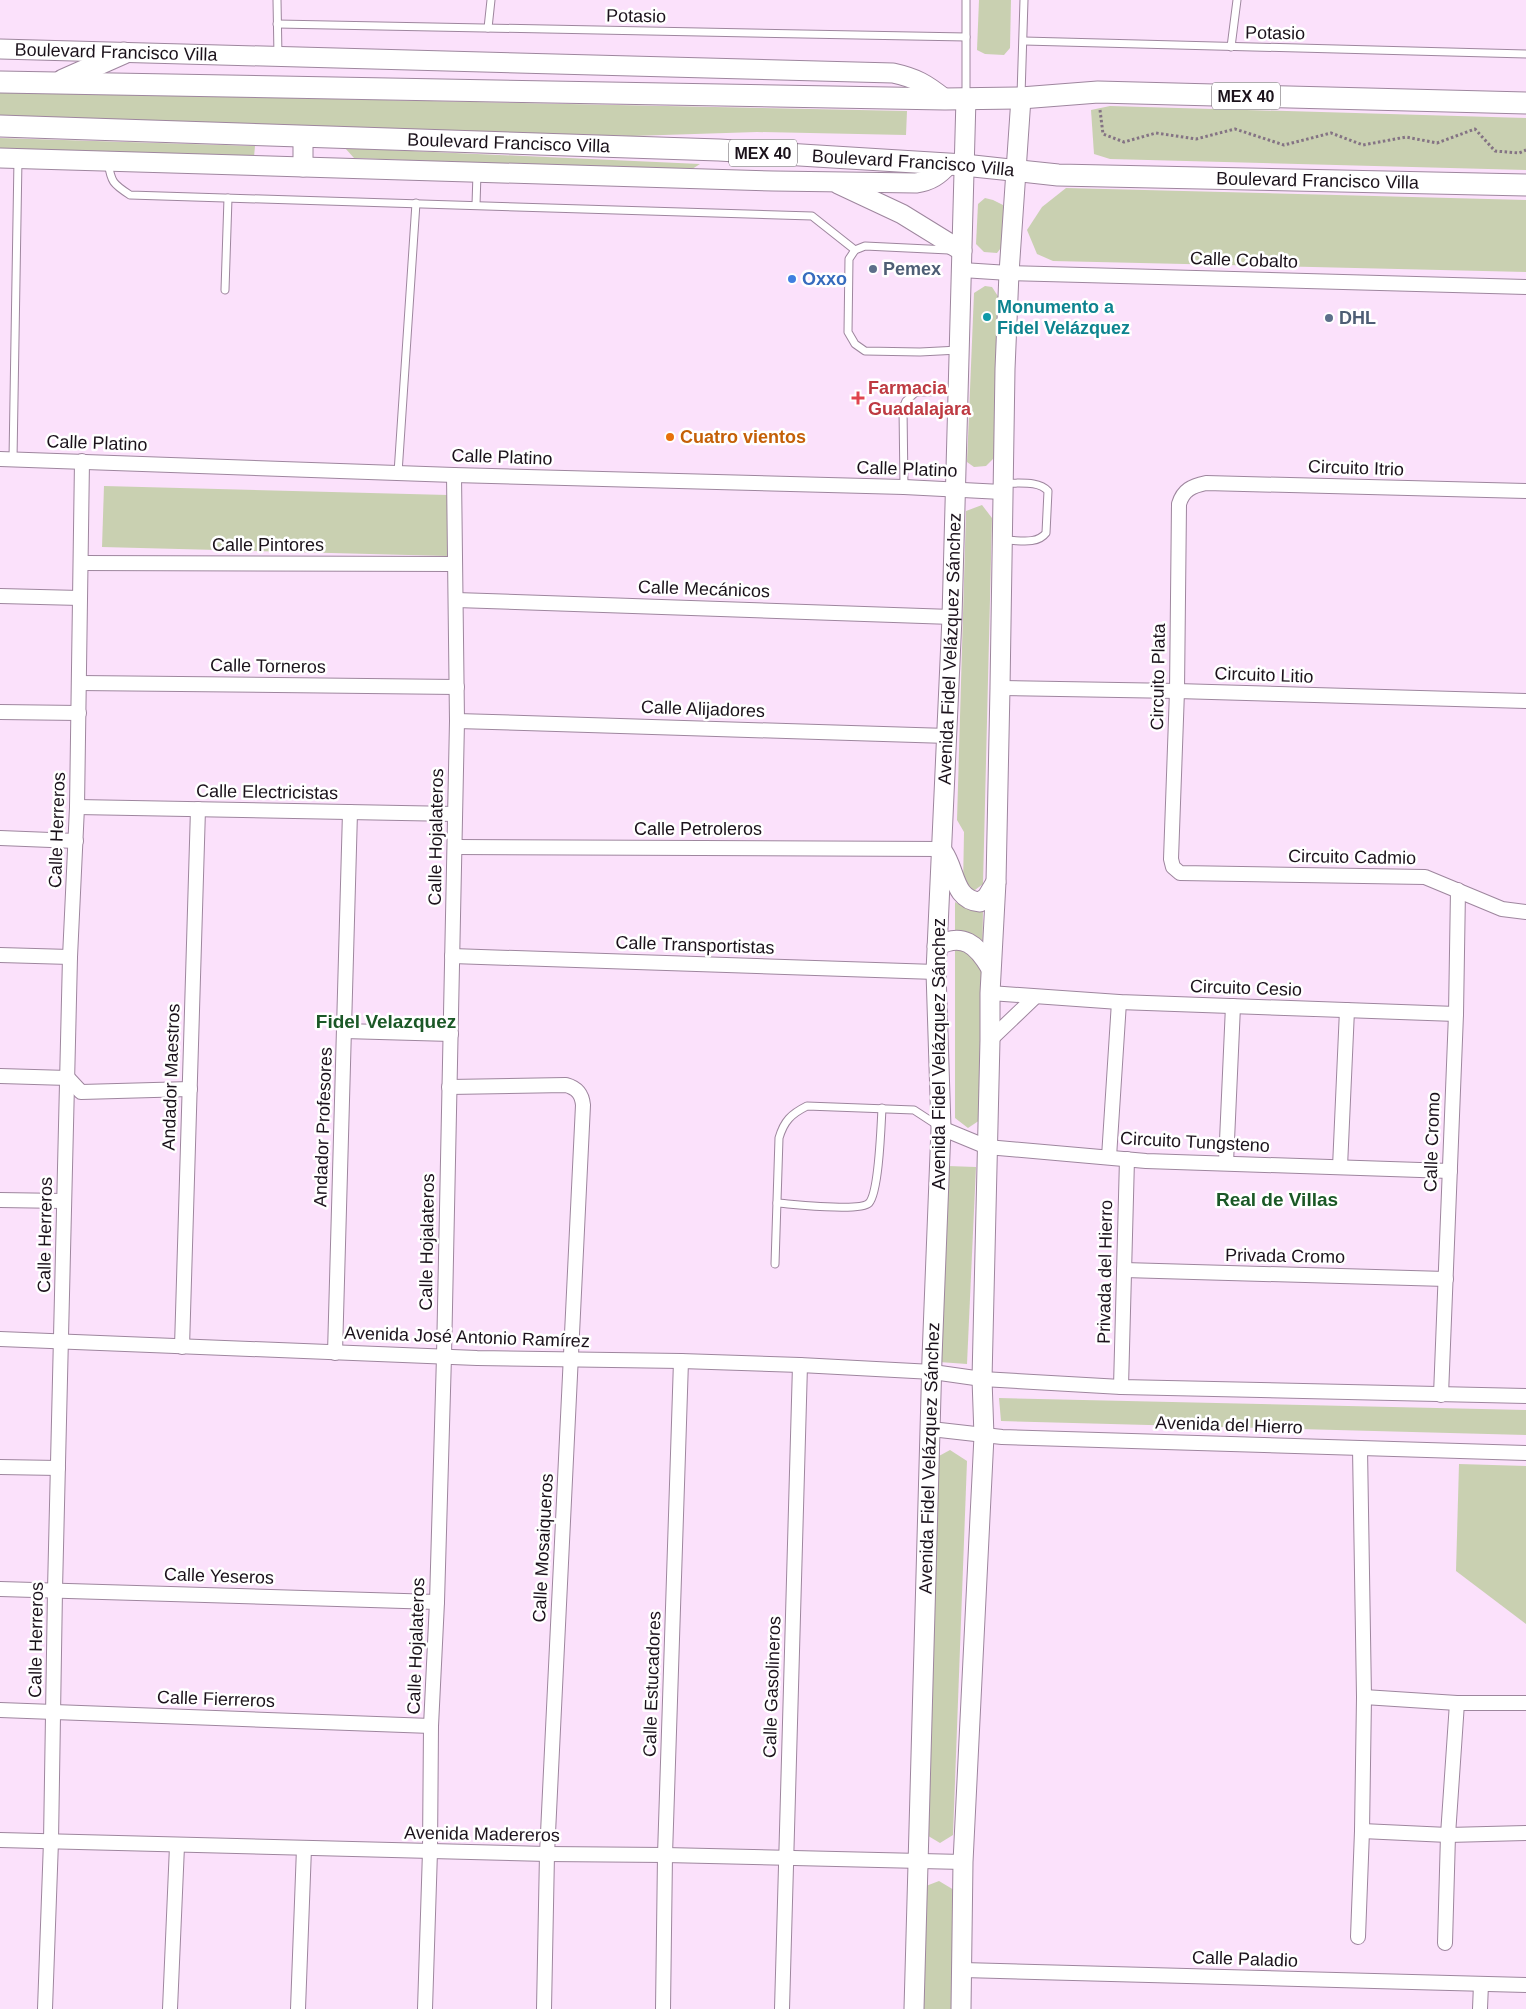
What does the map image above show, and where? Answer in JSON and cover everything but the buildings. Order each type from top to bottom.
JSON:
[{"type":"main road","name":"Boulevard Francisco Villa","points":[[0,49],[892,73],[915,78],[945,99]]},
{"type":"main road","points":[[56,83],[124,53]]},
{"type":"main road","name":"Boulevard Francisco Villa","points":[[0,82],[945,99],[1021,98],[1098,92],[1526,103]]},
{"type":"main road","name":"Avenida Fidel Velázquez Sánchez","points":[[914,2009],[941,1128],[936,972],[948,736],[962,270],[957,165],[966,98]]},
{"type":"main road","points":[[961,2009],[963,1862],[984,1436],[982,1378],[990,967],[996,882],[1009,274],[1021,98]]},
{"type":"main road","name":"Boulevard Francisco Villa","points":[[0,126],[664,148],[957,165],[1058,175],[1526,185]]},
{"type":"main road","points":[[303,136],[303,167]]},
{"type":"main road","points":[[9,158],[916,183],[928,181],[957,165]]},
{"type":"main road","points":[[832,182],[902,214],[962,251]]},
{"type":"main road","points":[[941,849],[950,861],[959,891],[973,902],[980,902],[987,897],[996,882]]},
{"type":"main road","points":[[937,946],[952,940],[968,943],[982,952],[990,967]]},
{"type":"street","name":"Calle Cobalto","points":[[962,270],[1009,274],[1526,287]]},
{"type":"street","name":"Calle Platino","points":[[7,459],[956,490],[1003,488]]},
{"type":"street","name":"Calle Herreros","points":[[45,2009],[51,1841],[70,957],[77,807],[82,461]]},
{"type":"street","name":"Calle Hojalateros","points":[[424,2009],[430,1851],[431,1726],[437,1602],[444,1356],[458,721],[454,475]]},
{"type":"street","name":"Circuito Itrio","points":[[1187,490],[1206,483],[1526,491]]},
{"type":"street","name":"Circuito Plata","points":[[1173,867],[1171,859],[1177,691],[1179,504],[1181,496],[1187,490]]},
{"type":"street","name":"Calle Pintores","points":[[81,563],[455,564]]},
{"type":"street","points":[[0,596],[80,598]]},
{"type":"street","name":"Calle Mecánicos","points":[[456,600],[952,617]]},
{"type":"street","name":"Calle Torneros","points":[[79,683],[457,688]]},
{"type":"street","name":"Circuito Litio","points":[[1000,688],[1526,701]]},
{"type":"street","points":[[0,712],[79,713]]},
{"type":"street","name":"Calle Alijadores","points":[[458,721],[948,736]]},
{"type":"street","name":"Calle Electricistas","points":[[77,807],[455,814]]},
{"type":"street","name":"Andador Maestros","points":[[182,1347],[198,809]]},
{"type":"street","name":"Andador Profesores","points":[[335,1353],[350,812]]},
{"type":"street","points":[[0,838],[76,841]]},
{"type":"street","name":"Calle Petroleros","points":[[455,847],[941,849]]},
{"type":"street","name":"Circuito Cadmio","points":[[1173,867],[1180,873],[1426,877],[1502,909],[1526,912]]},
{"type":"street","name":"Calle Cromo","points":[[1441,1395],[1456,1014],[1458,890]]},
{"type":"street","points":[[0,955],[70,957]]},
{"type":"street","name":"Calle Transportistas","points":[[452,956],[936,972]]},
{"type":"street","name":"Circuito Cesio","points":[[990,993],[1118,1002],[1456,1014]]},
{"type":"street","points":[[990,1040],[1036,996]]},
{"type":"street","points":[[1109,1157],[1118,1002]]},
{"type":"street","points":[[1226,1163],[1233,1006]]},
{"type":"street","points":[[1340,1167],[1347,1010]]},
{"type":"street","points":[[344,1031],[451,1034]]},
{"type":"street","points":[[0,1076],[68,1078],[81,1092],[190,1089]]},
{"type":"street","name":"Calle Mosaiqueros","points":[[449,1087],[566,1085],[578,1091],[584,1105],[547,1854],[544,2009]]},
{"type":"street","name":"Circuito Tungsteno","points":[[941,1128],[987,1147],[1127,1159],[1450,1171]]},
{"type":"street","name":"Privada del Hierro","points":[[1121,1387],[1127,1159]]},
{"type":"street","points":[[0,1200],[64,1201]]},
{"type":"street","name":"Privada Cromo","points":[[1124,1270],[1446,1279]]},
{"type":"street","name":"Avenida José Antonio Ramírez","points":[[0,1339],[335,1353],[800,1365],[933,1372]]},
{"type":"street","name":"Calle Estucadores","points":[[663,2009],[665,1855],[681,1361]]},
{"type":"street","name":"Calle Gasolineros","points":[[782,2009],[800,1365]]},
{"type":"street","name":"Avenida del Hierro","points":[[933,1372],[982,1378],[1121,1387],[1526,1396]]},
{"type":"street","name":"Avenida del Hierro","points":[[931,1430],[984,1436],[1526,1453]]},
{"type":"street","points":[[1358,1936],[1364,1698],[1360,1448]]},
{"type":"street","points":[[0,1466],[58,1468]]},
{"type":"street","name":"Calle Yeseros","points":[[0,1588],[437,1602]]},
{"type":"street","points":[[1364,1698],[1457,1703],[1526,1703]]},
{"type":"street","points":[[1445,1942],[1448,1835],[1457,1703]]},
{"type":"street","name":"Calle Fierreros","points":[[0,1710],[431,1726]]},
{"type":"street","points":[[1362,1832],[1448,1835],[1526,1833]]},
{"type":"street","name":"Avenida Madereros","points":[[0,1840],[177,1846],[963,1862]]},
{"type":"street","points":[[170,2009],[177,1846]]},
{"type":"street","points":[[298,2009],[304,1848]]},
{"type":"street","name":"Calle Paladio","points":[[963,1970],[1526,1985]]},
{"type":"street","points":[[1480,2009],[1481,1984]]},
{"type":"lane","points":[[277,0],[278,56]]},
{"type":"lane","points":[[488,28],[491,0]]},
{"type":"lane","points":[[966,0],[966,98]]},
{"type":"lane","points":[[1021,98],[1024,0]]},
{"type":"lane","points":[[1231,47],[1237,0]]},
{"type":"lane","name":"Potasio","points":[[277,24],[966,37]]},
{"type":"lane","name":"Potasio","points":[[1024,41],[1526,54]]},
{"type":"lane","points":[[7,459],[9,158]]},
{"type":"lane","points":[[108,161],[110,178],[116,186],[130,195],[812,216],[855,250]]},
{"type":"lane","points":[[476,205],[477,172]]},
{"type":"lane","points":[[225,290],[228,198]]},
{"type":"lane","points":[[398,472],[416,203]]},
{"type":"lane","points":[[960,350],[920,352],[865,351],[855,344],[848,332],[849,259],[855,250],[865,246],[962,251]]},
{"type":"lane","points":[[904,487],[903,408],[906,401],[916,392],[959,391]]},
{"type":"lane","points":[[1003,488],[1038,484],[1044,486],[1048,491],[1046,533],[1042,538],[1037,540],[1003,540]]},
{"type":"lane","points":[[774,1264],[779,1138],[783,1124],[793,1113],[807,1106],[914,1110],[941,1128]]},
{"type":"lane","points":[[777,1203],[862,1207],[869,1203],[873,1195],[877,1176],[882,1108]]},
{"type":"path","points":[[1098,92],[1103,134],[1124,142],[1156,133],[1196,139],[1235,129],[1284,145],[1331,133],[1363,145],[1406,137],[1437,143],[1475,129],[1495,151],[1519,153],[1526,150]]},
{"type":"green space","points":[[979,0],[1011,0],[1010,48],[1004,55],[985,54],[977,50]]},
{"type":"green space","points":[[0,92],[907,111],[906,135],[757,132],[632,136],[0,117]]},
{"type":"green space","points":[[1110,106],[1526,118],[1526,170],[1110,159],[1094,154],[1091,110]]},
{"type":"green space","points":[[0,138],[255,146],[254,157],[0,149]]},
{"type":"green space","points":[[345,148],[700,164],[689,171],[354,158]]},
{"type":"green space","points":[[1066,188],[1526,200],[1526,272],[1053,261],[1037,254],[1027,230],[1042,207]]},
{"type":"green space","points":[[985,198],[1003,205],[1004,244],[997,253],[984,252],[976,244],[978,204]]},
{"type":"green space","points":[[985,286],[992,287],[1001,301],[995,457],[986,466],[974,467],[967,462],[974,293]]},
{"type":"green space","points":[[104,486],[448,495],[447,556],[102,547]]},
{"type":"green space","points":[[982,505],[992,518],[983,884],[971,893],[963,887],[964,832],[957,820],[966,511]]},
{"type":"green space","points":[[955,902],[967,909],[983,910],[980,1120],[968,1128],[955,1118]]},
{"type":"green space","points":[[948,1166],[976,1167],[967,1364],[939,1362]]},
{"type":"green space","points":[[999,1398],[1526,1410],[1526,1435],[1001,1421]]},
{"type":"green space","points":[[950,1450],[967,1461],[953,1835],[940,1843],[925,1834],[939,1456]]},
{"type":"green space","points":[[1459,1464],[1526,1466],[1526,1624],[1456,1571]]},
{"type":"green space","points":[[939,1881],[954,1890],[951,2009],[923,2009],[926,1886]]},
{"type":"place","name":"Pemex","points":[[873,269]]},
{"type":"place","name":"Oxxo","points":[[792,279]]},
{"type":"place","name":"Monumento a Fidel Velázquez","points":[[987,317]]},
{"type":"place","name":"DHL","points":[[1329,318]]},
{"type":"place","name":"Farmacia Guadalajara","points":[[858,398]]},
{"type":"place","name":"Cuatro vientos","points":[[670,437]]},
{"type":"district","name":"Fidel Velazquez","points":[[386,1021]]},
{"type":"district","name":"Real de Villas","points":[[1277,1199]]}]
